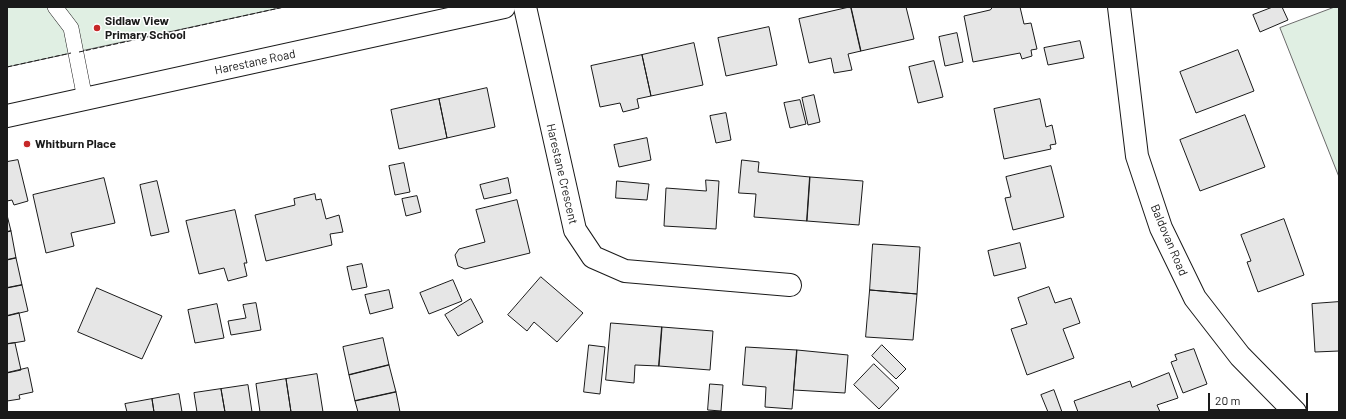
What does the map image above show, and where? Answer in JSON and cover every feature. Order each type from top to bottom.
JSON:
[{"type":"street","name":"Harestane Road","points":[[7,116],[504,7]]},
{"type":"street","name":"Harestane Crescent","points":[[525,7],[575,230],[593,257],[625,271],[790,285]]},
{"type":"street","name":"Baldovan Road","points":[[1119,7],[1138,156],[1161,228],[1195,298],[1240,356],[1295,412]]},
{"type":"lane","points":[[55,7],[71,28],[85,99]]},
{"type":"green space","name":"Sidlaw View Primary School","points":[[7,7],[284,7],[7,67]]},
{"type":"green space","points":[[1335,7],[1339,7],[1339,177],[1280,28]]},
{"type":"building","points":[[851,7],[861,51],[848,54],[852,70],[834,73],[831,58],[809,63],[799,19]]},
{"type":"building","points":[[851,7],[906,7],[914,39],[861,51]]},
{"type":"building","points":[[993,7],[1020,7],[1024,24],[1031,23],[1037,49],[1031,50],[1032,56],[1022,59],[1020,53],[973,62],[964,16],[990,10]]},
{"type":"building","points":[[1273,7],[1282,7],[1288,20],[1260,32],[1253,15]]},
{"type":"building","points":[[769,27],[777,65],[726,76],[718,38]]},
{"type":"building","points":[[957,33],[963,62],[945,66],[939,37]]},
{"type":"building","points":[[1080,41],[1084,58],[1048,65],[1044,48]]},
{"type":"building","points":[[694,43],[703,85],[651,96],[642,55]]},
{"type":"building","points":[[1238,50],[1254,91],[1196,113],[1180,72]]},
{"type":"building","points":[[642,55],[651,96],[637,99],[639,108],[623,112],[620,103],[600,107],[591,66]]},
{"type":"building","points":[[934,61],[943,97],[918,103],[909,67]]},
{"type":"building","points":[[487,88],[495,127],[447,138],[439,99]]},
{"type":"building","points":[[814,95],[820,122],[808,125],[802,98]]},
{"type":"building","points":[[439,99],[447,138],[399,149],[391,110]]},
{"type":"building","points":[[1040,99],[1046,127],[1052,125],[1056,144],[1050,145],[1051,149],[1004,159],[994,109]]},
{"type":"building","points":[[800,100],[806,124],[790,128],[784,103]]},
{"type":"building","points":[[726,113],[731,140],[716,143],[710,116]]},
{"type":"building","points":[[1245,115],[1265,167],[1200,191],[1180,140]]},
{"type":"building","points":[[647,138],[651,160],[619,167],[614,145]]},
{"type":"building","points":[[18,160],[28,201],[14,205],[12,200],[7,201],[7,162]]},
{"type":"building","points":[[742,160],[759,162],[758,172],[810,177],[807,221],[754,217],[756,194],[739,193]]},
{"type":"building","points":[[404,163],[410,192],[395,195],[389,166]]},
{"type":"building","points":[[1051,166],[1064,217],[1013,230],[1005,198],[1011,197],[1006,177]]},
{"type":"building","points":[[810,177],[863,181],[859,225],[807,221]]},
{"type":"building","points":[[104,178],[115,223],[71,233],[74,246],[46,253],[33,195]]},
{"type":"building","points":[[508,178],[511,193],[484,199],[480,185]]},
{"type":"building","points":[[706,180],[719,181],[716,229],[664,226],[666,188],[706,191]]},
{"type":"building","points":[[157,181],[169,232],[151,236],[140,185]]},
{"type":"building","points":[[617,181],[649,184],[647,200],[616,198]]},
{"type":"building","points":[[315,194],[316,200],[321,199],[326,219],[339,215],[343,232],[330,234],[332,245],[266,261],[255,215],[295,205],[294,199]]},
{"type":"building","points":[[417,196],[421,212],[406,216],[402,199]]},
{"type":"building","points":[[517,200],[530,253],[465,269],[458,266],[455,255],[459,249],[485,242],[476,210]]},
{"type":"building","points":[[235,210],[247,263],[244,263],[247,276],[228,281],[224,268],[199,274],[186,221]]},
{"type":"building","points":[[7,215],[11,231],[7,232]]},
{"type":"building","points":[[1284,219],[1304,275],[1258,292],[1247,262],[1251,261],[1241,235]]},
{"type":"building","points":[[11,231],[16,258],[7,260],[7,232]]},
{"type":"building","points":[[1020,243],[1026,268],[994,276],[988,251]]},
{"type":"building","points":[[873,244],[920,247],[917,294],[870,290]]},
{"type":"building","points":[[16,258],[22,285],[7,288],[7,260]]},
{"type":"building","points":[[362,264],[367,287],[352,290],[347,267]]},
{"type":"building","points":[[541,277],[583,313],[557,342],[534,322],[527,331],[508,315]]},
{"type":"building","points":[[453,280],[462,301],[429,314],[420,293]]},
{"type":"building","points":[[22,285],[28,311],[7,316],[7,288]]},
{"type":"building","points":[[1049,287],[1055,303],[1071,298],[1080,323],[1063,329],[1074,358],[1027,375],[1011,329],[1027,324],[1018,298]]},
{"type":"building","points":[[97,288],[162,316],[142,359],[78,332]]},
{"type":"building","points":[[389,290],[393,308],[370,314],[365,295]]},
{"type":"building","points":[[870,290],[917,294],[913,340],[866,337]]},
{"type":"building","points":[[471,299],[483,322],[458,336],[445,315]]},
{"type":"building","points":[[1339,302],[1339,351],[1315,352],[1312,304]]},
{"type":"building","points":[[256,303],[261,330],[231,335],[228,321],[246,318],[243,305]]},
{"type":"building","points":[[217,304],[224,338],[195,343],[188,310]]},
{"type":"building","points":[[19,313],[25,341],[7,344],[7,316]]},
{"type":"building","points":[[611,323],[662,327],[659,366],[635,365],[634,383],[606,380]]},
{"type":"building","points":[[662,327],[713,331],[710,370],[659,366]]},
{"type":"building","points":[[383,338],[389,365],[349,375],[343,347]]},
{"type":"building","points":[[15,343],[21,370],[7,373],[7,344]]},
{"type":"building","points":[[589,345],[605,347],[600,394],[584,392]]},
{"type":"building","points":[[882,345],[906,369],[896,379],[872,356]]},
{"type":"building","points":[[746,347],[797,350],[792,409],[765,407],[766,387],[743,385]]},
{"type":"building","points":[[1194,349],[1207,384],[1183,393],[1171,362],[1177,360],[1175,355]]},
{"type":"building","points":[[797,350],[848,355],[845,393],[794,390]]},
{"type":"building","points":[[874,364],[899,388],[879,409],[854,385]]},
{"type":"building","points":[[389,365],[396,392],[355,401],[349,375]]},
{"type":"building","points":[[28,368],[33,392],[19,395],[20,399],[7,401],[7,373]]},
{"type":"building","points":[[1169,373],[1178,398],[1157,405],[1160,412],[1078,412],[1074,401],[1130,381],[1132,387]]},
{"type":"building","points":[[317,374],[323,412],[291,412],[286,379]]},
{"type":"building","points":[[286,379],[291,412],[260,412],[256,384]]},
{"type":"building","points":[[710,384],[723,385],[721,411],[708,410]]},
{"type":"building","points":[[248,385],[252,412],[225,412],[221,389]]},
{"type":"building","points":[[221,389],[225,412],[197,412],[194,393]]},
{"type":"building","points":[[1054,390],[1062,412],[1048,412],[1041,395]]},
{"type":"building","points":[[396,392],[400,412],[358,412],[355,401]]},
{"type":"building","points":[[179,394],[182,412],[154,412],[152,399]]},
{"type":"building","points":[[152,399],[154,412],[127,412],[125,404]]},
{"type":"fence","points":[[79,52],[284,7]]},
{"type":"fence","points":[[7,67],[71,53]]},
{"type":"place","name":"Sidlaw View Primary School","points":[[97,28]]},
{"type":"place","name":"Whitburn Place","points":[[27,144]]}]
